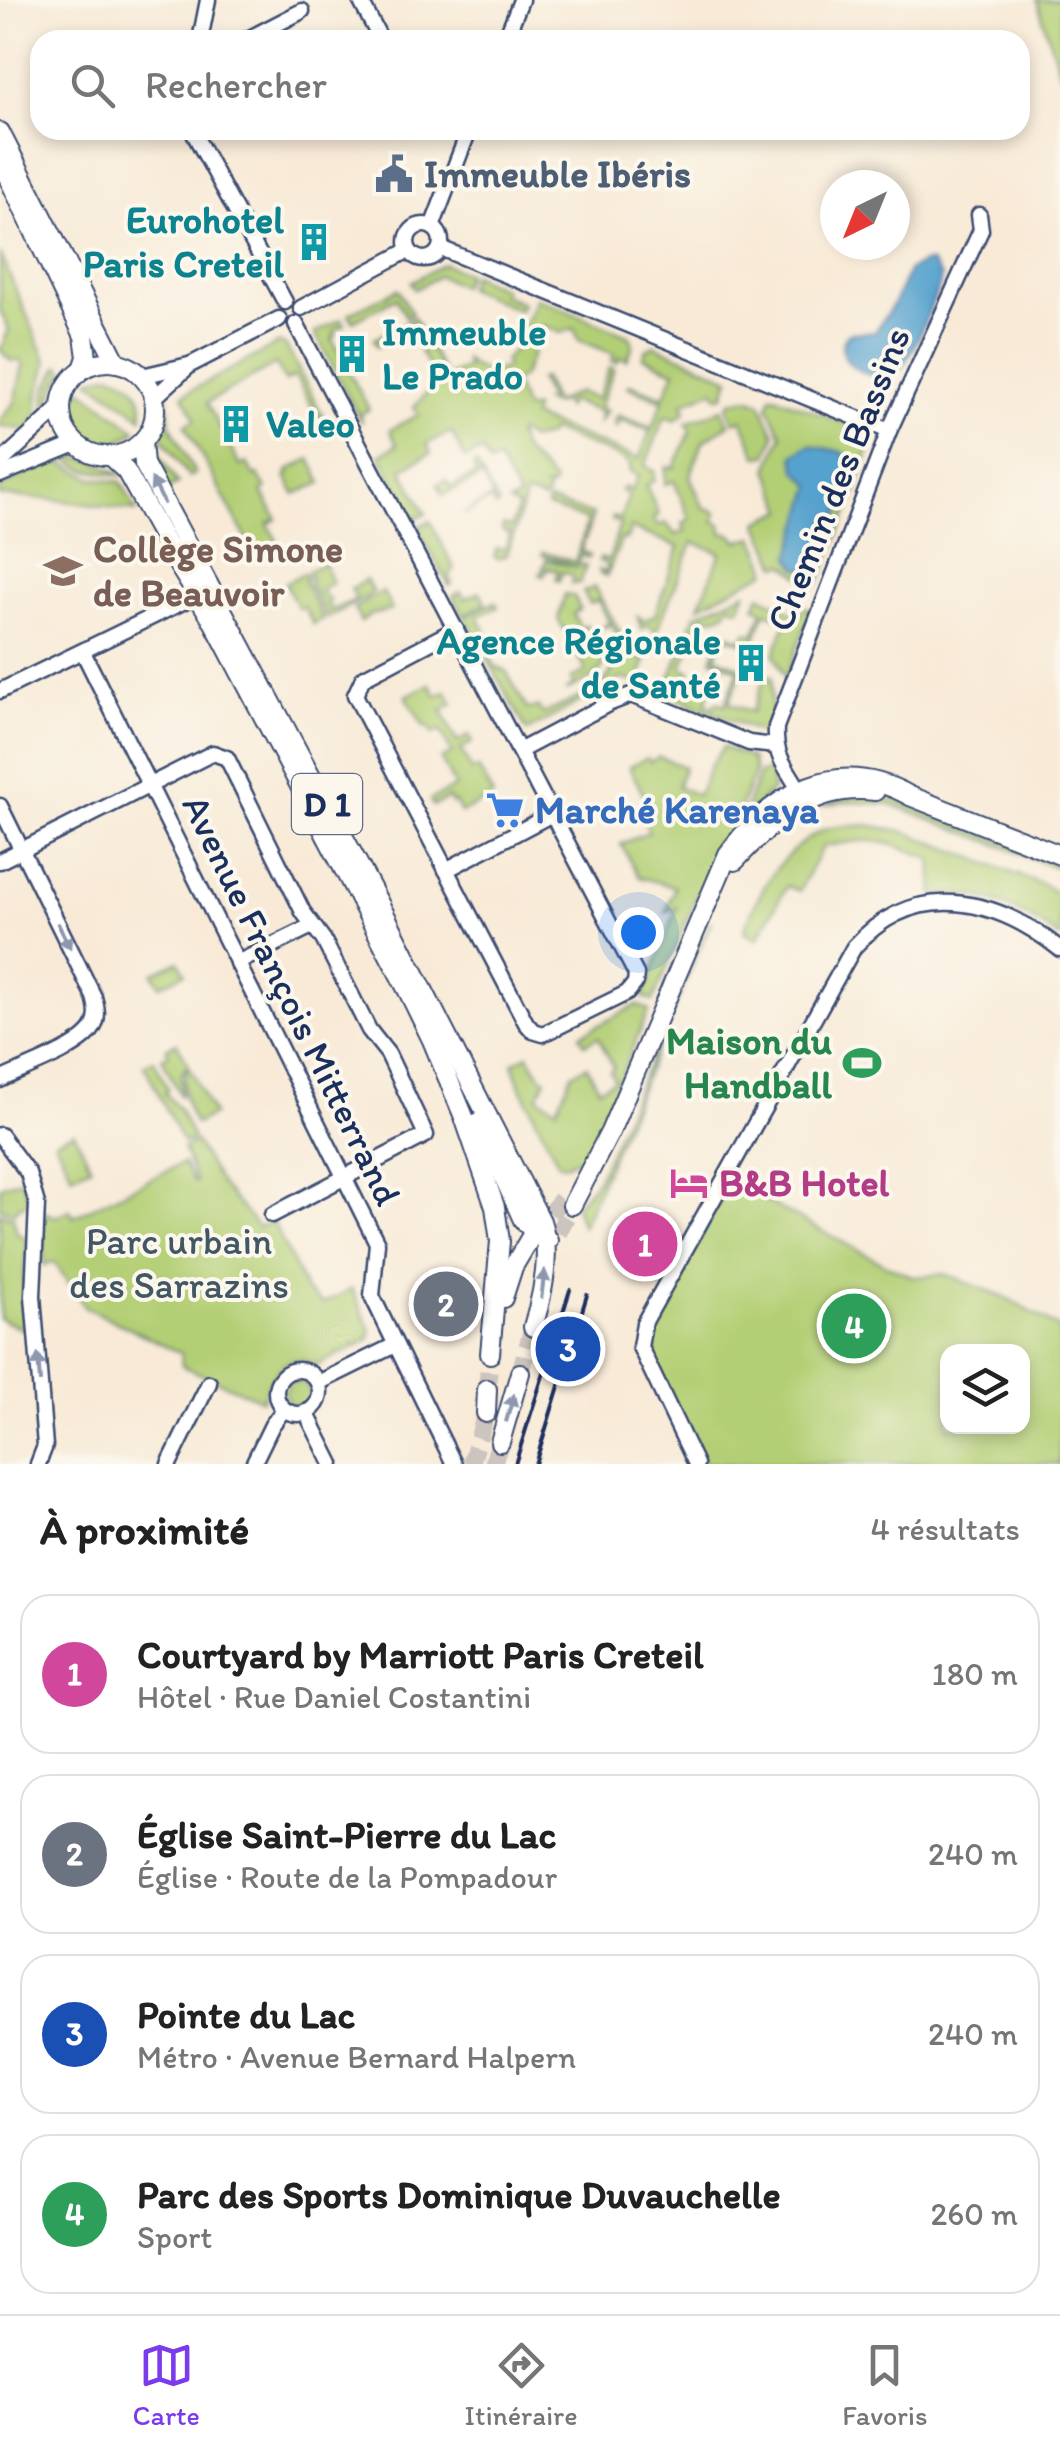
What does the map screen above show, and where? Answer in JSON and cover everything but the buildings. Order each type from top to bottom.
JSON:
[{"type":"main road","points":[[0,132],[117,363]]},
{"type":"main road","points":[[0,160],[84,336],[83,369]]},
{"type":"main road","points":[[96,363],[117,363],[142,376],[154,398],[153,424],[142,442],[125,454],[95,455],[76,444],[65,429],[60,407],[66,388],[83,369],[96,363]]},
{"type":"main road","name":"D 1","points":[[142,442],[141,454],[151,477],[379,903],[546,1228],[513,1267],[492,1332]]},
{"type":"main road","name":"D 1","points":[[111,456],[126,471],[213,621],[432,1040],[494,1208],[500,1241],[490,1354]]},
{"type":"main road","points":[[573,1194],[610,1132],[718,882],[794,799],[866,790],[910,796],[1060,855]]},
{"type":"main road","points":[[401,978],[414,987],[524,1220],[546,1228],[540,1305],[533,1327]]},
{"type":"main road","points":[[500,1442],[520,1373]]},
{"type":"main road","points":[[486,1413],[488,1389]]},
{"type":"street","points":[[202,30],[208,0]]},
{"type":"street","points":[[360,0],[376,30]]},
{"type":"street","points":[[509,30],[521,0]]},
{"type":"street","points":[[265,30],[302,11]]},
{"type":"street","points":[[197,140],[286,302]]},
{"type":"street","points":[[432,227],[461,140]]},
{"type":"street","name":"Chemin des Bassins","points":[[775,746],[776,728],[889,431],[980,230],[979,215]]},
{"type":"street","points":[[422,226],[432,227],[441,238],[434,256],[423,259],[409,250],[412,230],[422,226]]},
{"type":"street","points":[[440,248],[889,431]]},
{"type":"street","points":[[301,308],[409,250]]},
{"type":"street","points":[[286,302],[301,308],[302,318],[296,324],[284,324],[279,318],[278,311],[286,302]]},
{"type":"street","points":[[154,398],[190,365],[279,318]]},
{"type":"street","points":[[296,324],[456,629],[520,751],[636,974],[627,992],[550,1033],[533,1031],[526,1023],[355,695],[364,678],[456,629]]},
{"type":"street","points":[[142,376],[190,365]]},
{"type":"street","points":[[0,462],[60,407]]},
{"type":"street","points":[[0,476],[76,444]]},
{"type":"street","points":[[0,692],[194,597]]},
{"type":"street","name":"Avenue François Mitterrand","points":[[83,652],[377,1243],[372,1296],[454,1464]]},
{"type":"street","points":[[520,751],[608,704],[631,696],[748,743],[775,746],[794,799]]},
{"type":"street","points":[[0,861],[213,754],[221,754],[230,764],[312,926],[324,939],[369,1030],[382,1042],[426,1135],[272,1215]]},
{"type":"street","points":[[0,806],[98,1012],[94,1027],[82,1040],[0,1080]]},
{"type":"street","points":[[446,870],[552,814]]},
{"type":"street","points":[[696,1464],[640,1347],[644,1324],[854,947],[871,927],[906,909],[968,902],[992,909],[1060,949]]},
{"type":"street","points":[[238,963],[312,926]]},
{"type":"street","points":[[0,1135],[28,1173],[38,1204],[33,1296],[45,1446],[38,1464]]},
{"type":"street","points":[[318,1382],[394,1345]]},
{"type":"street","points":[[288,1372],[308,1372],[318,1382],[317,1403],[306,1412],[284,1409],[276,1390],[288,1372]]},
{"type":"street","points":[[169,1464],[209,1383]]},
{"type":"street","points":[[253,1464],[284,1409]]},
{"type":"street","points":[[306,1412],[332,1464]]},
{"type":"green space","points":[[1037,0],[1060,0],[1060,74]]},
{"type":"green space","points":[[0,253],[47,362],[38,415],[26,430],[0,426],[0,420],[15,402],[23,365],[21,361],[11,361],[0,350],[9,330],[0,310]]},
{"type":"green space","points":[[444,264],[467,274],[462,286],[439,276],[415,289],[411,282]]},
{"type":"green space","points":[[472,275],[503,288],[502,294],[522,303],[519,310],[467,288]]},
{"type":"green space","points":[[398,289],[412,314],[406,317],[396,298],[353,321],[349,314]]},
{"type":"green space","points":[[536,298],[630,336],[633,345],[627,360],[620,357],[617,363],[612,361],[614,354],[579,340],[574,328],[561,333],[544,326],[537,343],[530,346],[533,353],[523,376],[514,382],[525,409],[534,409],[532,417],[639,459],[650,431],[620,420],[616,428],[613,422],[617,415],[652,428],[663,401],[628,387],[630,384],[664,397],[675,371],[643,357],[646,350],[654,345],[730,378],[724,395],[718,397],[714,390],[683,403],[686,411],[675,420],[665,416],[645,466],[654,471],[654,481],[646,485],[659,515],[654,518],[657,526],[666,523],[676,535],[685,531],[683,523],[690,519],[674,481],[665,484],[666,467],[674,468],[691,430],[686,423],[722,409],[729,424],[703,442],[690,476],[703,507],[717,512],[714,521],[721,524],[722,533],[731,534],[738,541],[754,537],[766,572],[699,606],[721,553],[693,542],[656,633],[649,625],[642,629],[637,615],[643,621],[655,615],[679,547],[631,528],[627,539],[622,538],[607,576],[600,574],[599,570],[605,572],[608,566],[600,558],[609,560],[620,524],[613,517],[620,519],[629,495],[621,491],[623,487],[632,490],[638,475],[629,471],[631,466],[622,458],[551,430],[548,436],[530,440],[519,432],[517,435],[524,452],[554,482],[551,488],[545,487],[548,494],[544,500],[526,494],[507,555],[497,559],[494,556],[497,548],[505,550],[510,534],[502,531],[503,525],[511,527],[518,507],[509,503],[519,498],[498,460],[490,464],[482,451],[465,459],[451,432],[427,444],[431,453],[402,469],[426,514],[413,520],[380,455],[397,445],[390,430],[418,415],[414,407],[437,382],[407,328],[388,334],[390,340],[377,346],[374,339],[414,318],[446,377],[467,366],[464,358],[478,369],[501,369],[507,367],[504,361],[515,348]]},
{"type":"green space","points":[[342,319],[345,325],[334,331],[336,336],[332,339],[369,409],[360,415],[362,423],[315,333]]},
{"type":"green space","points":[[280,343],[286,346],[323,416],[318,418],[295,376],[285,381],[276,364],[207,403],[240,466],[247,463],[254,476],[258,475],[266,489],[262,492],[277,519],[268,524],[278,543],[255,555],[185,425],[196,419],[183,395]]},
{"type":"green space","points":[[60,365],[66,372],[56,386],[45,418],[46,390]]},
{"type":"green space","points":[[610,367],[614,369],[599,408],[607,411],[599,422],[600,412],[570,401],[566,408],[562,402],[552,404],[544,401],[548,398],[539,379],[543,378],[554,403],[579,392],[597,399]]},
{"type":"green space","points":[[110,374],[135,389],[142,417],[90,380]]},
{"type":"green space","points":[[80,388],[136,430],[110,443],[88,437],[75,417]]},
{"type":"green space","points":[[772,395],[858,428],[869,450],[858,486],[853,484],[857,489],[820,582],[814,586],[784,564],[778,566],[758,522],[785,510],[768,469],[782,435],[768,406]]},
{"type":"green space","points":[[167,397],[170,424],[195,474],[189,477],[159,433]]},
{"type":"green space","points":[[748,398],[761,403],[775,435],[767,455],[757,456],[742,419],[734,422],[727,407],[732,401]]},
{"type":"green space","points":[[153,445],[178,484],[167,489],[152,460]]},
{"type":"green space","points":[[63,457],[93,462],[121,475],[86,470]]},
{"type":"green space","points":[[310,459],[322,483],[295,494],[286,476],[288,471]]},
{"type":"green space","points":[[62,463],[92,478],[121,482],[137,511],[0,496],[0,488],[36,470]]},
{"type":"green space","points":[[476,464],[483,476],[443,495],[438,484],[446,480],[451,487],[476,474]]},
{"type":"green space","points":[[484,479],[498,505],[495,507],[491,499],[464,514],[493,497]]},
{"type":"green space","points":[[548,501],[593,515],[585,540],[587,520],[547,507]]},
{"type":"green space","points":[[430,521],[453,566],[454,571],[448,575],[452,584],[449,586],[417,527]]},
{"type":"green space","points":[[581,542],[581,551],[590,555],[580,556],[578,563],[586,566],[580,583],[571,584],[573,576],[562,572],[556,580],[558,571],[547,568],[544,576],[540,575],[546,560],[580,568],[542,555],[543,552],[575,562]]},
{"type":"green space","points":[[324,563],[332,583],[320,590],[330,601],[327,603],[331,610],[356,600],[351,589],[366,580],[373,593],[327,618],[309,583],[308,571]]},
{"type":"green space","points":[[304,573],[304,581],[323,619],[313,624],[304,607],[299,609],[285,583]]},
{"type":"green space","points":[[594,587],[622,635],[632,635],[625,639],[634,658],[646,659],[640,677],[647,680],[644,685],[622,678],[527,731],[479,644],[487,647],[495,667],[506,671],[527,709],[538,707],[543,714],[579,698],[610,674],[615,663],[614,651],[622,646],[611,624],[602,628],[609,622],[598,600],[590,604],[583,592]]},
{"type":"green space","points":[[383,592],[392,610],[370,615],[361,622],[354,608]]},
{"type":"green space","points":[[461,592],[465,599],[480,592],[486,603],[463,615],[453,596]]},
{"type":"green space","points":[[746,592],[739,609],[729,605],[725,613],[712,618],[703,616],[682,667],[690,671],[687,679],[704,686],[708,679],[713,682],[706,704],[725,705],[739,670],[712,659],[722,631],[742,640],[746,632],[754,634],[763,611],[755,607],[760,595],[799,616],[804,607],[811,609],[786,679],[774,654],[787,620],[766,612],[752,646],[724,636],[716,657],[743,668],[729,703],[752,712],[766,674],[772,677],[771,716],[766,729],[760,732],[657,690],[659,686],[666,688],[695,615]]},
{"type":"green space","points":[[565,594],[574,596],[580,609],[573,614],[581,628],[589,625],[582,631],[592,649],[600,646],[604,663],[596,675],[565,691],[574,685],[571,679],[586,671],[576,652],[582,643],[579,637],[567,634],[558,619]]},
{"type":"green space","points":[[495,602],[498,607],[478,617],[492,643],[475,636],[465,617]]},
{"type":"green space","points":[[430,684],[437,696],[446,691],[453,704],[442,710],[457,742],[469,735],[473,742],[461,749],[472,771],[478,768],[493,796],[461,813],[449,798],[433,806],[430,800],[455,787],[441,759],[452,753],[440,730],[432,734],[428,726],[424,727],[406,696]]},
{"type":"green space","points":[[723,747],[751,758],[755,771],[653,1001],[643,997],[677,907],[666,912],[675,887],[639,877],[621,844],[649,832],[638,809],[648,803],[629,767],[659,757],[684,767],[677,787],[698,795]]},
{"type":"green space","points":[[770,770],[773,790],[742,818],[759,774]]},
{"type":"green space","points":[[861,795],[889,797],[1057,863],[1060,869],[891,804],[849,802],[813,806]]},
{"type":"green space","points":[[867,825],[903,831],[1044,885],[1060,896],[1060,938],[1001,904],[968,895],[934,895],[932,859],[890,844],[868,841],[823,847],[799,891],[787,886],[757,939],[744,931],[764,887],[793,851],[824,830]]},
{"type":"green space","points":[[711,921],[582,1227],[575,1206],[598,1178]]},
{"type":"green space","points":[[179,961],[185,973],[160,985],[153,973]]},
{"type":"green space","points":[[637,1005],[649,1010],[588,1154],[559,1164],[522,1090],[513,1063],[528,1055],[546,1079],[538,1097],[557,1108],[572,1074],[587,1066],[599,1088],[615,1080],[610,1071],[614,1068],[598,1037],[585,1044],[580,1035]]},
{"type":"green space","points":[[177,1043],[188,1064],[181,1075],[181,1097],[162,1058],[169,1054],[166,1048]]},
{"type":"green space","points":[[154,1060],[168,1089],[165,1093],[179,1109],[193,1139],[183,1143],[144,1065]]},
{"type":"green space","points":[[189,1066],[213,1115],[195,1124],[184,1088]]},
{"type":"green space","points":[[74,1132],[91,1166],[72,1175],[55,1141]]},
{"type":"green space","name":"Parc urbain des Sarrazins","points":[[195,1142],[222,1186],[258,1227],[273,1222],[306,1291],[322,1304],[352,1289],[371,1331],[368,1340],[317,1365],[296,1360],[281,1367],[262,1400],[182,1366],[181,1353],[85,1307],[54,1262],[44,1265],[44,1212],[56,1217],[70,1210],[73,1217],[183,1163],[196,1182],[183,1148]]},
{"type":"green space","points":[[21,1179],[30,1202],[17,1207],[14,1213],[0,1208],[0,1186]]},
{"type":"green space","points":[[732,1183],[886,1265],[914,1277],[944,1274],[1005,1297],[1060,1329],[1060,1464],[705,1464],[655,1365],[654,1323]]},
{"type":"green space","points":[[0,1213],[13,1217],[17,1233],[28,1239],[23,1329],[0,1319]]},
{"type":"green space","points":[[297,1381],[309,1393],[297,1405],[285,1393]]},
{"type":"water","points":[[931,263],[941,277],[908,358],[892,374],[880,376],[857,369],[843,353],[849,333],[875,332],[909,270]]},
{"type":"water","points":[[809,445],[843,452],[854,468],[854,479],[819,564],[808,571],[797,567],[790,557],[812,485],[796,470],[794,455]]},
{"type":"tunnel","points":[[550,1213],[567,1193]]},
{"type":"tunnel","points":[[558,1233],[572,1205]]},
{"type":"tunnel","points":[[520,1373],[533,1327]]},
{"type":"tunnel","points":[[487,1389],[490,1354]]},
{"type":"tunnel","points":[[471,1464],[486,1413]]},
{"type":"tunnel","points":[[493,1464],[500,1442]]},
{"type":"railway","points":[[515,1464],[570,1290]]},
{"type":"railway","points":[[535,1464],[587,1295]]},
{"type":"place","name":"Immeuble Ibéris","points":[[394,174]]},
{"type":"place","name":"Eurohotel Paris Creteil","points":[[314,242]]},
{"type":"place","name":"Immeuble Le Prado","points":[[352,354]]},
{"type":"place","name":"Valeo","points":[[236,424]]},
{"type":"place","name":"Collège Simone de Beauvoir","points":[[63,571]]},
{"type":"place","name":"Agence Régionale de Santé","points":[[751,663]]},
{"type":"place","name":"Marché Karenaya","points":[[505,810]]},
{"type":"place","name":"Maison du Handball","points":[[862,1063]]},
{"type":"place","name":"B&B Hotel","points":[[689,1183]]},
{"type":"place","name":"Courtyard by Marriott Paris Creteil","points":[[645,1244]]},
{"type":"place","name":"Église Saint-Pierre du Lac","points":[[446,1304]]},
{"type":"place","name":"Parc des Sports Dominique Duvauchelle","points":[[854,1326]]},
{"type":"place","name":"Pointe du Lac","points":[[568,1349]]}]
